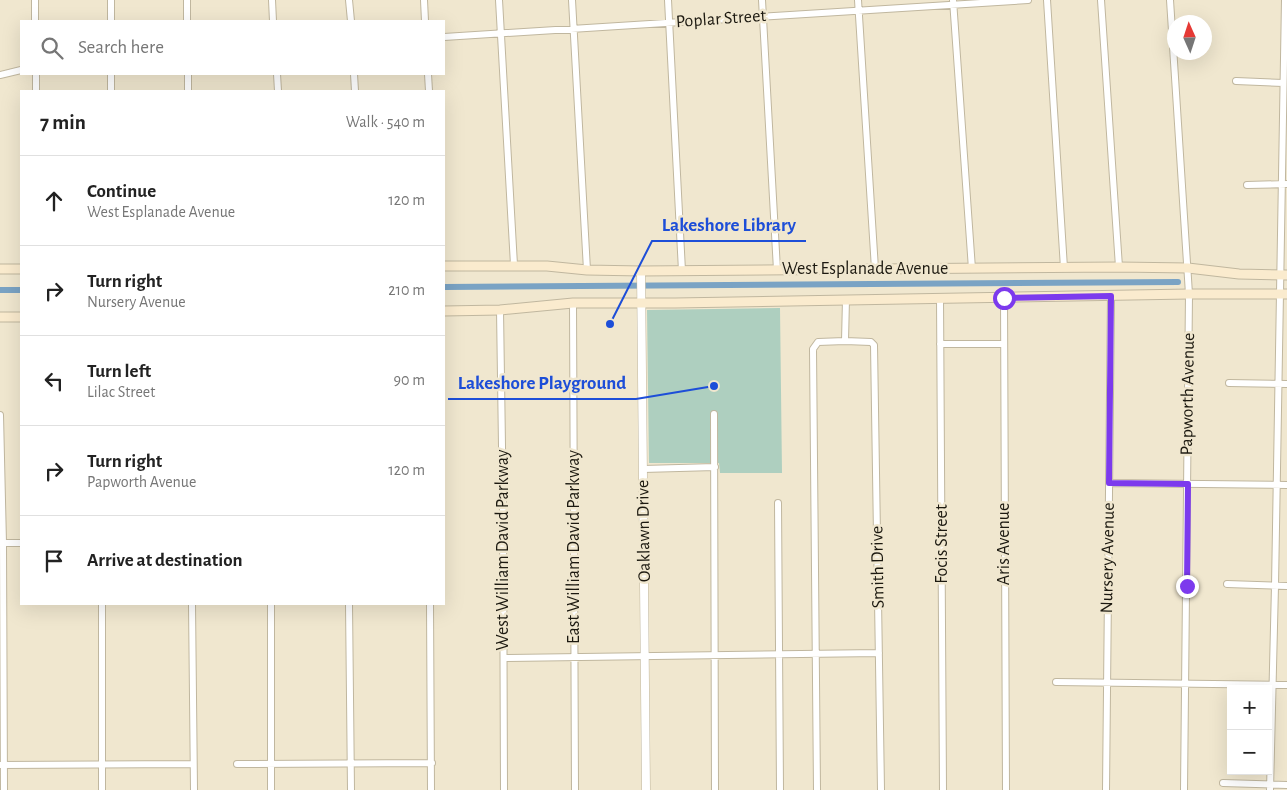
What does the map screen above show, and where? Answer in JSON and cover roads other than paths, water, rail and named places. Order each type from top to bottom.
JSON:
[{"type":"main road","name":"West Esplanade Avenue","points":[[445,266],[547,266],[641,274],[682,271],[1119,267],[1188,268],[1240,274],[1284,275]]},
{"type":"main road","points":[[0,269],[20,269]]},
{"type":"main road","name":"West Esplanade Avenue","points":[[445,311],[500,310],[642,299],[675,304],[846,299],[1283,294]]},
{"type":"main road","points":[[0,317],[20,317]]},
{"type":"street","points":[[35,0],[36,20]]},
{"type":"street","points":[[111,0],[111,20]]},
{"type":"street","points":[[187,0],[187,20]]},
{"type":"street","points":[[272,0],[274,20]]},
{"type":"street","points":[[349,0],[351,20]]},
{"type":"street","points":[[424,0],[425,20]]},
{"type":"street","points":[[499,0],[514,265]]},
{"type":"street","points":[[572,0],[587,270]]},
{"type":"street","points":[[668,0],[682,271]]},
{"type":"street","points":[[762,0],[778,270]]},
{"type":"street","points":[[858,0],[875,269]]},
{"type":"street","name":"Poplar Street","points":[[445,37],[859,10],[953,2],[1028,0]]},
{"type":"street","points":[[1047,0],[1064,268]]},
{"type":"street","points":[[1101,0],[1119,267]]},
{"type":"street","name":"Papworth Avenue","points":[[1170,0],[1189,294],[1184,790]]},
{"type":"street","points":[[1270,787],[1279,384],[1284,275],[1283,83],[1286,0]]},
{"type":"street","points":[[953,2],[972,268]]},
{"type":"street","points":[[0,75],[20,70]]},
{"type":"street","points":[[36,75],[36,90]]},
{"type":"street","points":[[111,75],[111,90]]},
{"type":"street","points":[[188,75],[188,90]]},
{"type":"street","points":[[277,75],[278,90]]},
{"type":"street","points":[[354,75],[355,90]]},
{"type":"street","points":[[428,75],[429,90]]},
{"type":"street","points":[[1236,81],[1283,83]]},
{"type":"street","points":[[1247,185],[1284,184]]},
{"type":"street","name":"Oaklawn Drive","points":[[641,274],[646,790]]},
{"type":"street","name":"Nursery Avenue","points":[[1106,790],[1111,296]]},
{"type":"street","name":"Focis Street","points":[[940,298],[943,790]]},
{"type":"street","name":"Aris Avenue","points":[[1004,298],[1006,790]]},
{"type":"street","points":[[817,790],[813,349],[818,342],[845,341],[846,299]]},
{"type":"street","name":"East William David Parkway","points":[[573,303],[575,790]]},
{"type":"street","name":"West William David Parkway","points":[[500,310],[504,790]]},
{"type":"street","name":"Smith Drive","points":[[845,341],[871,342],[874,345],[881,790]]},
{"type":"street","points":[[940,344],[1004,344]]},
{"type":"street","points":[[1228,383],[1287,384]]},
{"type":"street","points":[[0,414],[2,765],[4,790]]},
{"type":"street","points":[[714,414],[715,790]]},
{"type":"street","points":[[643,468],[714,467]]},
{"type":"street","points":[[1109,483],[1287,485]]},
{"type":"street","points":[[778,503],[780,790]]},
{"type":"street","points":[[1,543],[20,543]]},
{"type":"street","points":[[1227,584],[1287,586]]},
{"type":"street","points":[[102,605],[102,790]]},
{"type":"street","points":[[192,605],[194,790]]},
{"type":"street","points":[[271,605],[271,790]]},
{"type":"street","points":[[349,605],[351,790]]},
{"type":"street","points":[[430,605],[432,790]]},
{"type":"street","points":[[504,658],[879,653]]},
{"type":"street","points":[[1056,682],[1287,685]]},
{"type":"street","points":[[237,764],[432,763]]},
{"type":"street","points":[[2,765],[193,764]]},
{"type":"street","points":[[1223,783],[1270,787],[1287,786]]},
{"type":"waterway","points":[[445,287],[1178,282]]},
{"type":"waterway","points":[[0,290],[20,290]]},
{"type":"place","name":"Lakeshore Library","points":[[610,324]]},
{"type":"place","name":"Lakeshore Playground","points":[[714,386]]}]
